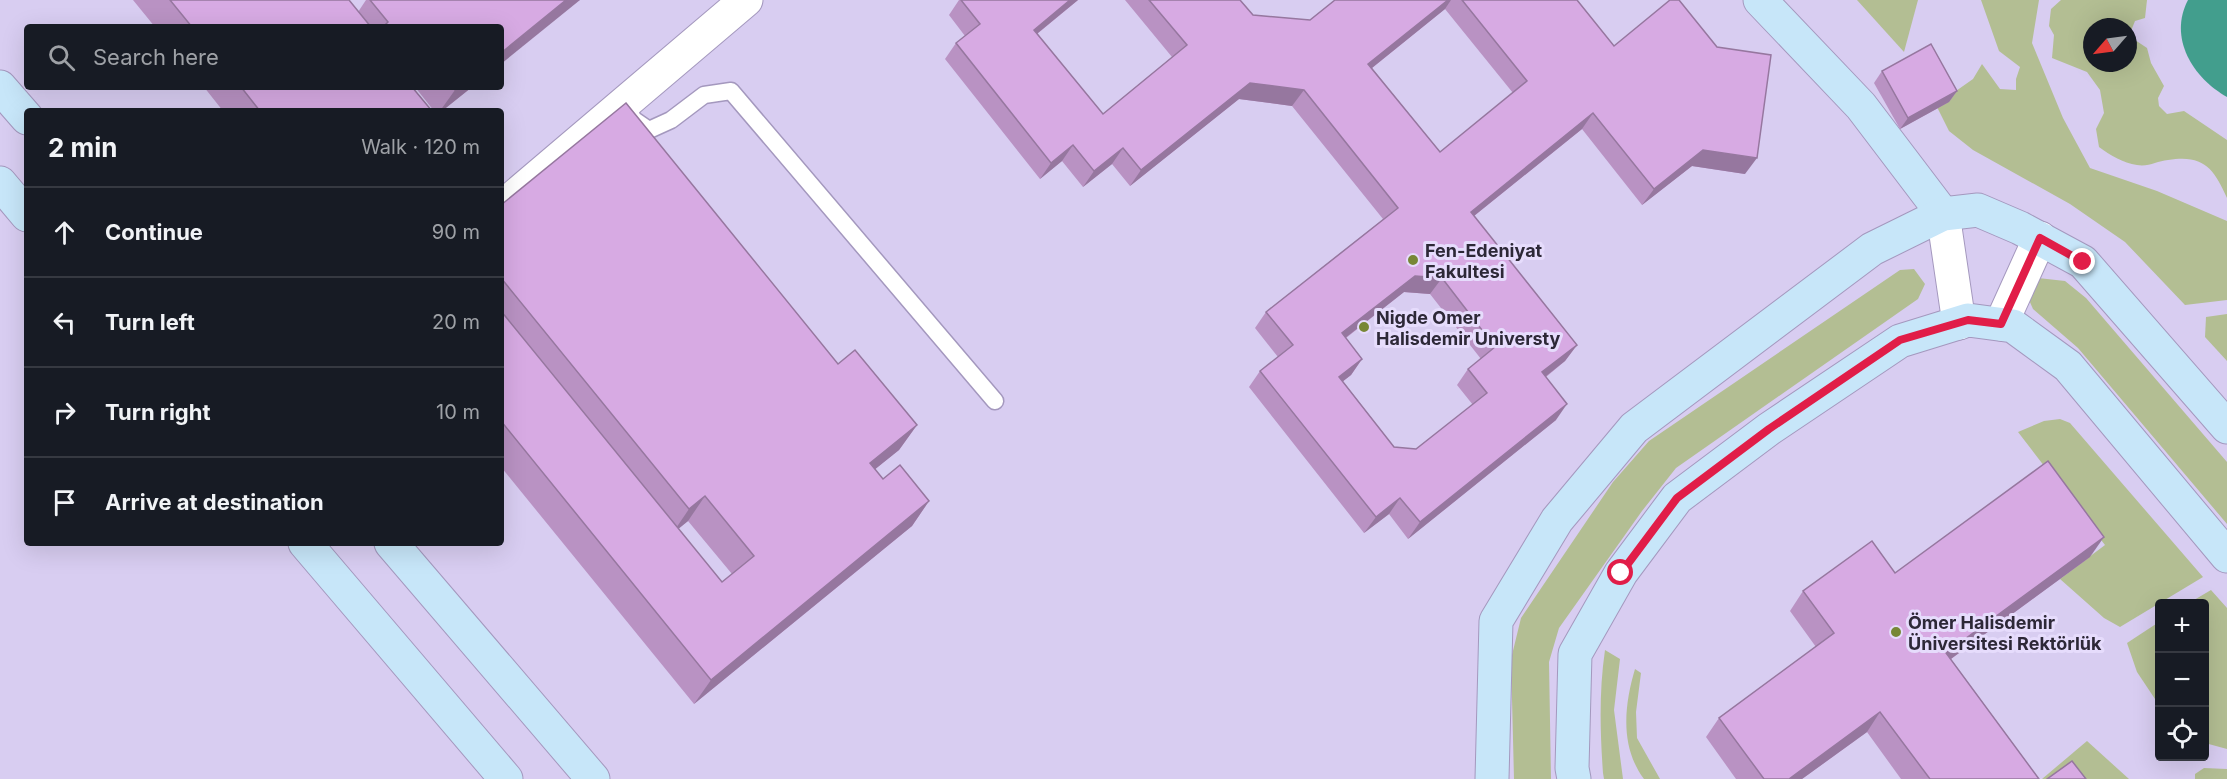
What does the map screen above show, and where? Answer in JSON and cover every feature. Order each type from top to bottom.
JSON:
[{"type":"street","points":[[504,205],[746,0]]},
{"type":"street","points":[[1760,0],[1861,106],[1943,214],[1959,323]]},
{"type":"street","points":[[0,87],[24,115]]},
{"type":"street","points":[[0,183],[24,211]]},
{"type":"street","points":[[1492,779],[1496,621],[1557,520],[1634,428],[1872,249],[1943,214],[1978,210],[2040,238],[2083,262],[2227,427]]},
{"type":"street","points":[[2001,324],[2040,238]]},
{"type":"street","points":[[1574,779],[1572,768],[1575,654],[1621,573],[1677,498],[1769,429],[1900,340],[1968,320],[2013,326],[2068,366],[2227,556]]},
{"type":"street","points":[[308,546],[506,779]]},
{"type":"street","points":[[394,546],[593,779]]},
{"type":"lane","points":[[626,102],[633,119],[649,130],[671,120],[704,96],[731,91],[995,401]]},
{"type":"shaded area","name":"Nigde Omer Halisdemir Universty","points":[[0,0],[2227,0],[2227,779],[0,779]]},
{"type":"shaded area","points":[[1857,0],[1918,0],[1904,52]]},
{"type":"shaded area","points":[[1981,0],[2039,0],[2032,43],[2063,118],[2090,168],[2157,191],[2227,221],[2227,300],[2185,305],[2125,242],[2070,204],[1973,150],[1949,131],[1936,105],[1973,79],[1982,64],[2000,89],[2016,90],[2016,79],[2020,67],[1999,51]]},
{"type":"shaded area","points":[[2061,0],[2147,0],[2145,18],[2137,20],[2137,18],[2083,18],[2083,70],[2052,58],[2054,35],[2049,26],[2051,9]]},
{"type":"shaded area","points":[[2188,0],[2227,0],[2227,97],[2204,79],[2187,56],[2181,29]]},
{"type":"shaded area","points":[[2137,41],[2147,48],[2151,63],[2164,86],[2158,98],[2159,106],[2167,114],[2184,111],[2227,140],[2227,198],[2212,172],[2199,162],[2180,159],[2137,165],[2117,158],[2099,147],[2096,129],[2104,113],[2100,90],[2087,72],[2137,72]]},
{"type":"shaded area","points":[[1914,269],[1925,284],[1918,299],[1676,468],[1642,511],[1559,628],[1549,662],[1551,779],[1514,779],[1511,659],[1521,618],[1613,482],[1649,441],[1900,270]]},
{"type":"shaded area","points":[[2038,278],[2065,281],[2086,298],[2227,462],[2227,524],[2078,348],[2033,309],[2026,293]]},
{"type":"shaded area","points":[[2227,314],[2227,361],[2205,337],[2206,317]]},
{"type":"shaded area","points":[[2060,419],[2070,423],[2203,577],[2166,599],[2155,599],[2155,606],[2120,627],[2104,618],[2060,579],[2105,545],[2018,432],[2044,421]]},
{"type":"shaded area","points":[[2211,590],[2227,608],[2227,749],[2209,744],[2209,599],[2196,599]]},
{"type":"shaded area","points":[[2155,625],[2155,699],[2137,672],[2127,643]]},
{"type":"shaded area","points":[[1605,650],[1620,659],[1614,710],[1623,779],[1604,779],[1603,773],[1601,711]]},
{"type":"shaded area","points":[[1635,669],[1641,673],[1636,712],[1637,738],[1660,779],[1644,779],[1631,754],[1626,726],[1628,697]]},
{"type":"shaded area","points":[[2087,741],[2129,779],[2042,779]]},
{"type":"shaded area","points":[[2204,768],[2227,769],[2227,779],[2195,779],[2195,774]]},
{"type":"building","points":[[170,0],[349,0],[369,24],[190,24]]},
{"type":"building","points":[[370,0],[566,0],[504,51],[504,24],[386,24],[388,22]]},
{"type":"building","name":"Fen-Edeniyat Fakultesi","points":[[961,0],[1070,0],[1034,30],[1103,114],[1187,45],[1149,0],[1240,0],[1253,15],[1310,20],[1335,0],[1448,0],[1368,64],[1440,152],[1527,81],[1462,0],[1577,0],[1614,46],[1670,0],[1679,0],[1717,47],[1771,55],[1757,158],[1703,150],[1654,189],[1593,113],[1471,212],[1577,345],[1542,372],[1567,404],[1420,522],[1400,498],[1376,517],[1260,371],[1293,345],[1266,312],[1398,208],[1304,90],[1250,83],[1141,170],[1123,148],[1094,171],[1073,145],[1051,163],[956,43],[980,24]],"holes":[[[1415,276],[1442,278],[1495,347],[1468,369],[1487,393],[1416,449],[1394,447],[1339,377],[1362,359],[1342,333]]]},
{"type":"building","points":[[1931,44],[1957,91],[1908,118],[1882,71]]},
{"type":"building","points":[[243,90],[414,90],[430,108],[258,108]]},
{"type":"building","points":[[626,103],[838,364],[855,350],[917,425],[870,463],[883,479],[900,465],[929,501],[711,680],[504,425],[504,315],[722,582],[754,556],[705,496],[689,509],[504,282],[504,203]]},
{"type":"building","name":"Ömer Halisdemir Üniversitesi Rektörlük","points":[[2048,461],[2104,537],[1946,653],[2039,779],[1930,779],[1880,712],[1789,779],[1764,779],[1719,718],[1834,633],[1803,591],[1872,541],[1895,573]]},
{"type":"building","points":[[2072,761],[2086,779],[2047,779]]},
{"type":"place","name":"Fen-Edeniyat Fakultesi","points":[[1413,260]]},
{"type":"place","name":"Nigde Omer Halisdemir Universty","points":[[1364,327]]},
{"type":"place","name":"Ömer Halisdemir Üniversitesi Rektörlük","points":[[1896,632]]},
{"type":"route","points":[[1621,573],[1677,498],[1769,429],[1900,340],[1968,320],[2001,324],[2040,238],[2083,262]]}]
